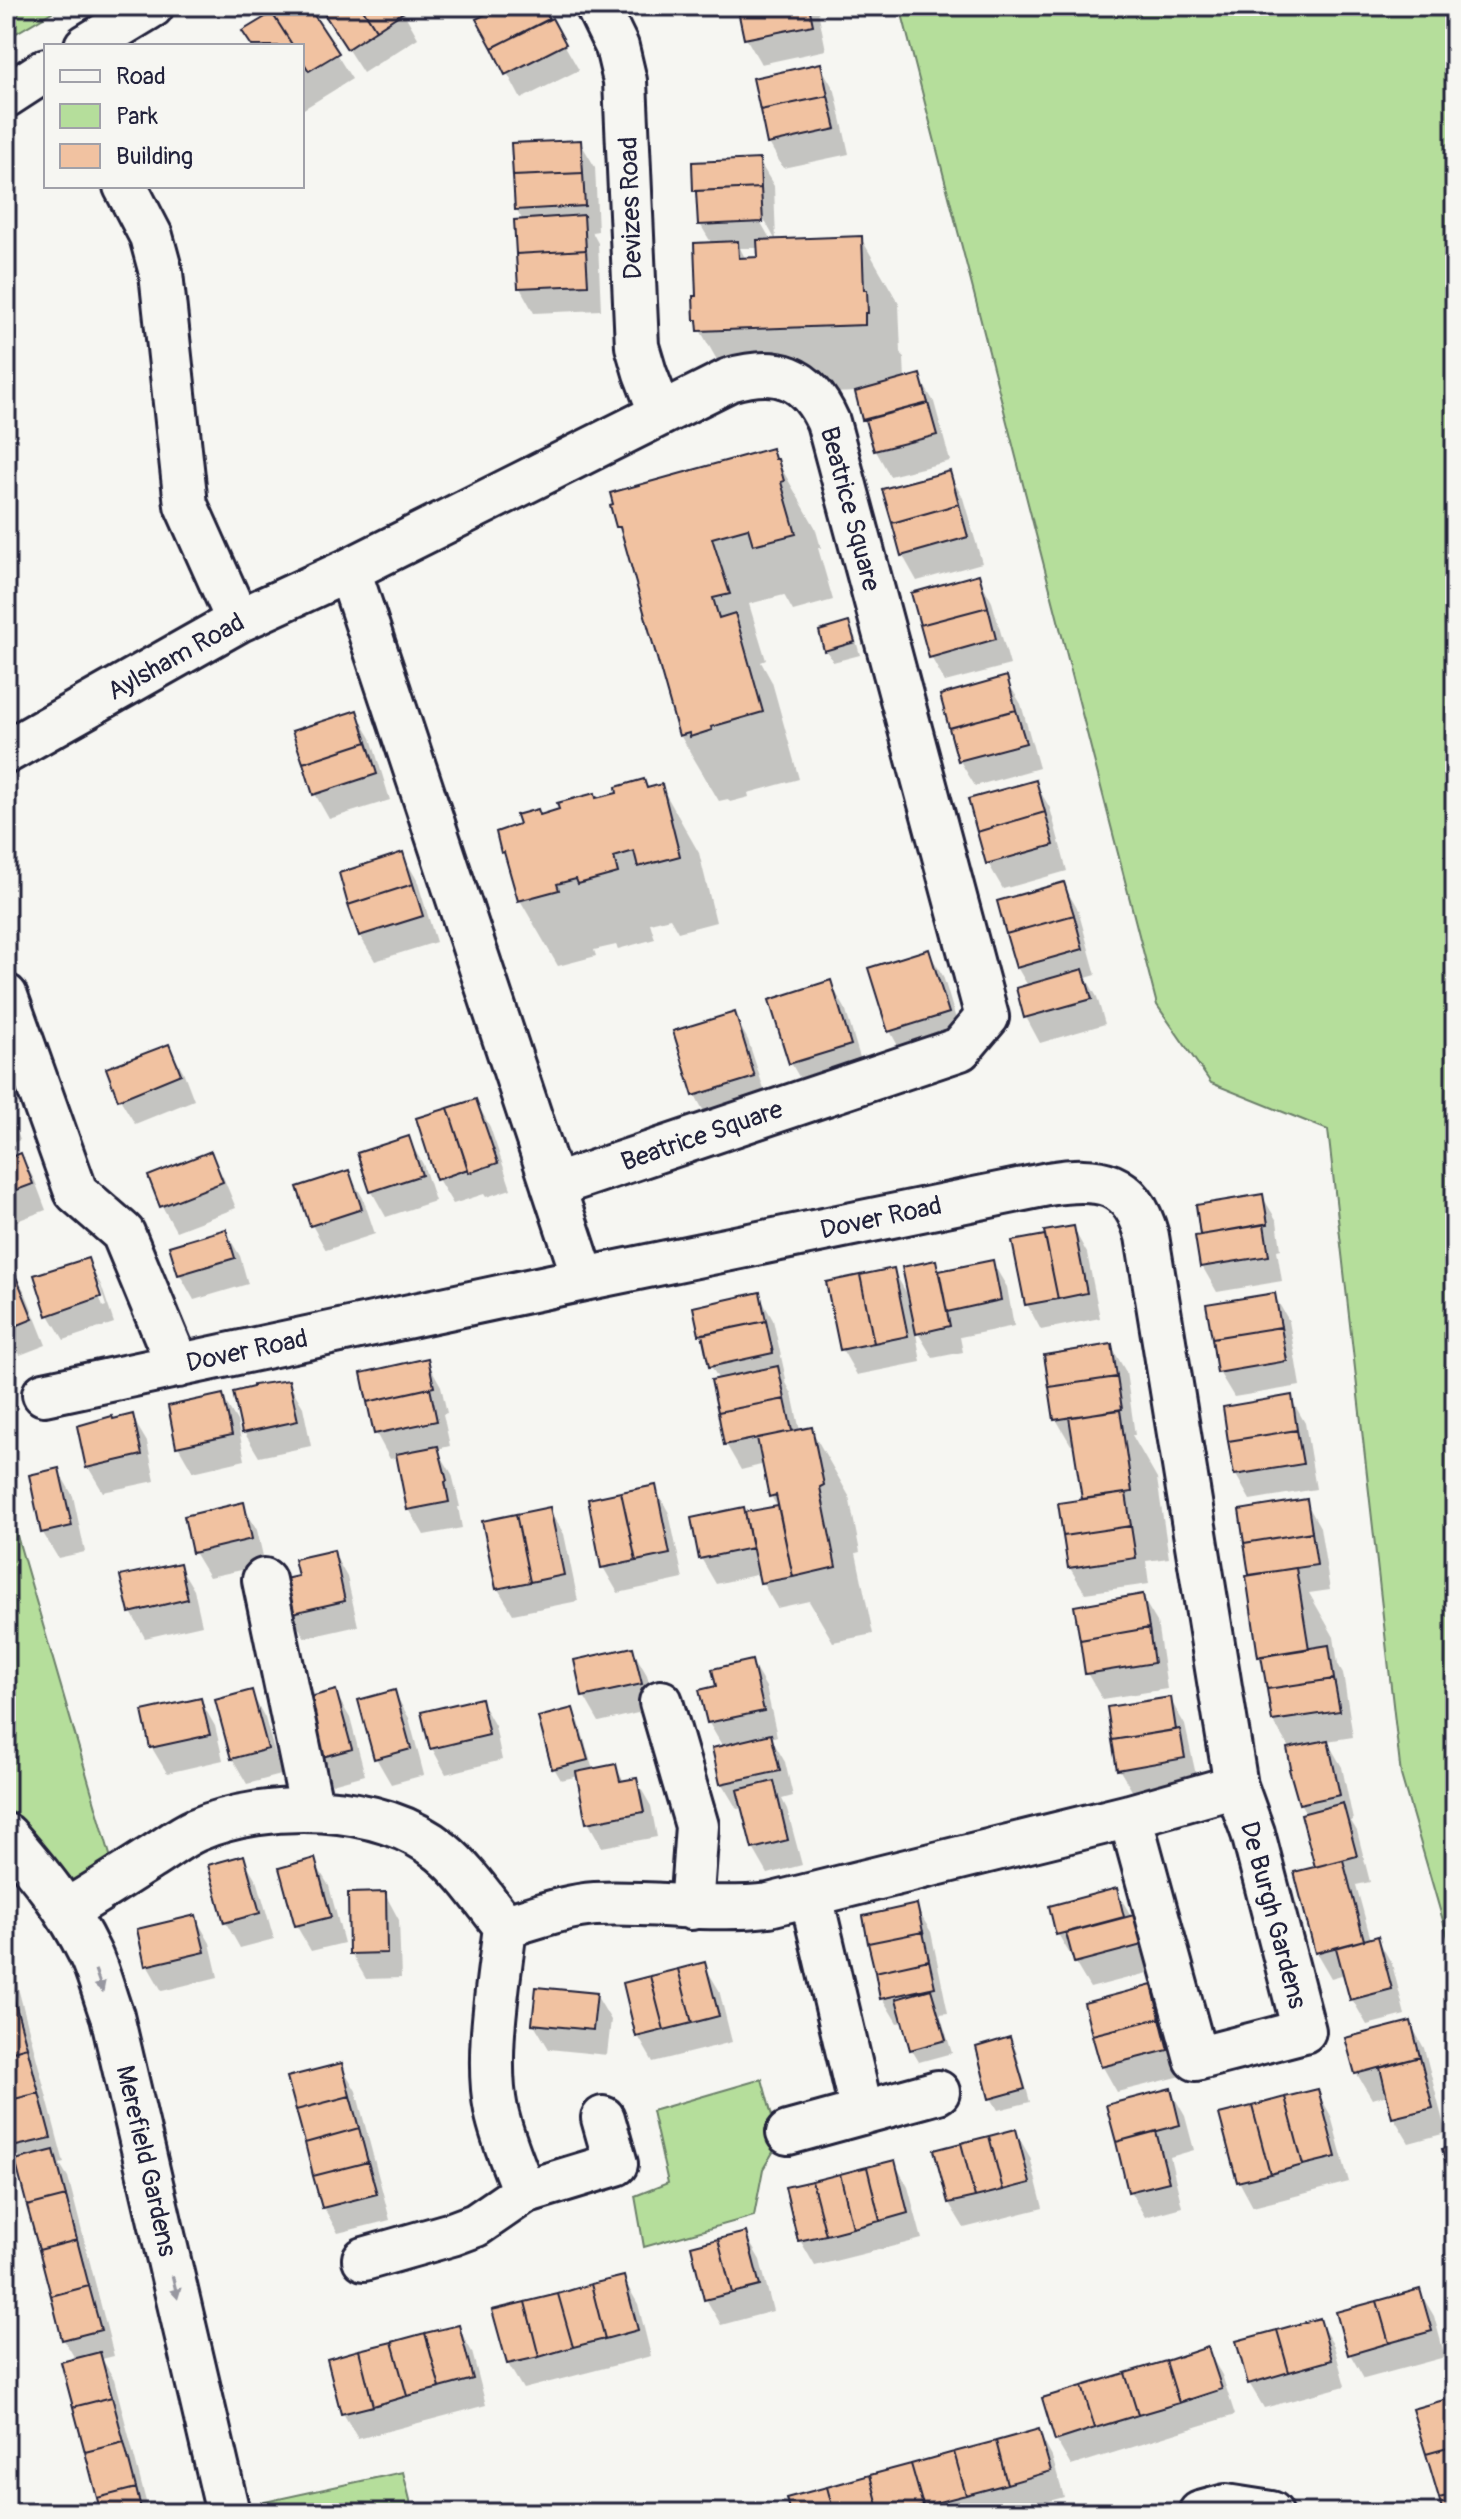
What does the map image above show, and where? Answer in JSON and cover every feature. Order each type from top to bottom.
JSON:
[{"type":"street","points":[[89,44],[152,6]]},
{"type":"street","name":"Devizes Road","points":[[597,6],[617,47],[624,72],[637,346],[660,412]]},
{"type":"street","points":[[6,96],[44,71]]},
{"type":"street","points":[[126,188],[151,236],[161,273],[186,505],[238,621]]},
{"type":"street","name":"Beatrice Square","points":[[349,570],[660,412],[751,373],[772,373],[792,379],[808,390],[828,422],[987,1017],[960,1049],[553,1186]]},
{"type":"street","points":[[349,570],[584,1279]]},
{"type":"street","name":"Aylsham Road","points":[[6,752],[238,621],[349,570]]},
{"type":"street","points":[[6,996],[76,1192],[123,1233],[178,1366]]},
{"type":"street","name":"Dover Road","points":[[44,1394],[1063,1181],[1096,1180],[1115,1188],[1132,1202],[1142,1217],[1147,1236],[1236,1786]]},
{"type":"street","points":[[264,1580],[312,1810]]},
{"type":"street","points":[[661,1702],[697,1826],[691,1908]]},
{"type":"street","name":"De Burgh Gardens","points":[[505,1926],[592,1904],[744,1908],[811,1896],[1130,1816],[1236,1786],[1253,1833],[1304,2031],[1196,2059],[1130,1816]]},
{"type":"street","points":[[66,1911],[193,1831],[233,1817],[312,1810],[385,1823],[424,1838],[462,1872],[505,1926],[492,2074],[504,2140],[524,2192]]},
{"type":"street","name":"Merefield Gardens","points":[[6,1835],[47,1882],[66,1911],[90,1953],[112,2016],[228,2513]]},
{"type":"street","points":[[811,1896],[862,2113]]},
{"type":"street","points":[[788,2133],[938,2092]]},
{"type":"street","points":[[364,2259],[476,2225],[524,2192],[616,2164],[603,2118]]},
{"type":"street","points":[[1200,2513],[1226,2506],[1271,2513]]},
{"type":"green space","points":[[24,6],[62,6],[6,39],[6,14]]},
{"type":"green space","points":[[900,6],[1455,6],[1455,1962],[1401,1775],[1328,1130],[1211,1083],[1157,1005]]},
{"type":"green space","points":[[6,1498],[117,1879],[66,1911],[6,1835]]},
{"type":"green space","points":[[762,2079],[779,2142],[763,2169],[754,2216],[644,2247],[635,2196],[668,2183],[652,2111]]},
{"type":"green space","points":[[403,2472],[412,2508],[390,2513],[228,2513],[228,2510]]},
{"type":"building","points":[[282,6],[308,6],[339,53],[309,71],[304,63],[304,44],[292,44],[272,13]]},
{"type":"building","points":[[319,6],[361,6],[376,30],[347,49]]},
{"type":"building","points":[[361,6],[402,6],[405,11],[376,30]]},
{"type":"building","points":[[502,6],[543,6],[549,19],[492,48],[476,19]]},
{"type":"building","points":[[737,6],[809,6],[813,25],[744,39]]},
{"type":"building","points":[[272,13],[292,44],[251,44],[242,31]]},
{"type":"building","points":[[552,18],[566,44],[505,75],[492,48]]},
{"type":"building","points":[[821,63],[828,96],[760,110],[753,78]]},
{"type":"building","points":[[828,96],[836,129],[767,144],[760,110]]},
{"type":"building","points":[[581,140],[583,173],[513,176],[511,143]]},
{"type":"building","points":[[760,159],[761,188],[693,191],[692,162]]},
{"type":"building","points":[[583,173],[585,206],[515,210],[513,176]]},
{"type":"building","points":[[761,188],[763,222],[698,225],[696,191]]},
{"type":"building","points":[[584,215],[586,250],[516,254],[514,220]]},
{"type":"building","points":[[862,236],[868,313],[865,313],[865,325],[698,331],[697,320],[694,320],[694,243],[738,241],[739,258],[758,257],[757,240]]},
{"type":"building","points":[[586,250],[588,285],[518,288],[516,254]]},
{"type":"building","points":[[920,374],[928,403],[862,420],[855,392]]},
{"type":"building","points":[[928,403],[937,435],[874,451],[865,420]]},
{"type":"building","points":[[772,448],[775,459],[778,459],[784,481],[781,482],[796,534],[753,545],[748,528],[712,538],[730,594],[713,598],[719,618],[735,613],[763,712],[711,727],[712,730],[690,737],[689,733],[679,736],[620,527],[616,527],[610,493]]},
{"type":"building","points":[[950,471],[959,504],[892,523],[882,489]]},
{"type":"building","points":[[959,504],[968,537],[901,556],[892,523]]},
{"type":"building","points":[[979,574],[988,607],[920,625],[911,593]]},
{"type":"building","points":[[988,607],[996,639],[929,658],[920,625]]},
{"type":"building","points":[[849,622],[855,642],[824,651],[819,631]]},
{"type":"building","points":[[1007,676],[1016,710],[949,728],[940,695]]},
{"type":"building","points":[[357,710],[367,742],[303,763],[292,731]]},
{"type":"building","points":[[1016,710],[1026,743],[958,761],[949,728]]},
{"type":"building","points":[[367,742],[377,774],[313,795],[303,763]]},
{"type":"building","points":[[644,779],[647,788],[662,784],[680,856],[638,867],[634,851],[614,857],[618,873],[578,884],[576,879],[557,884],[559,890],[518,901],[496,832],[519,824],[516,815],[538,809],[540,815],[559,809],[557,803],[595,793],[596,798],[617,793],[616,787]]},
{"type":"building","points":[[1036,780],[1045,812],[977,832],[968,799]]},
{"type":"building","points":[[1045,812],[1054,845],[986,864],[977,832]]},
{"type":"building","points":[[403,852],[413,884],[348,905],[339,873]]},
{"type":"building","points":[[1064,882],[1074,915],[1006,934],[997,901]]},
{"type":"building","points":[[413,884],[423,916],[359,936],[348,905]]},
{"type":"building","points":[[1074,915],[1083,949],[1016,968],[1006,934]]},
{"type":"building","points":[[929,949],[949,1013],[888,1032],[868,968]]},
{"type":"building","points":[[1083,969],[1092,999],[1024,1018],[1016,988]]},
{"type":"building","points":[[831,980],[851,1045],[789,1064],[769,1000]]},
{"type":"building","points":[[735,1012],[755,1077],[693,1096],[673,1031]]},
{"type":"building","points":[[169,1044],[181,1074],[118,1100],[106,1068]]},
{"type":"building","points":[[476,1099],[498,1163],[469,1173],[448,1108]]},
{"type":"building","points":[[448,1108],[468,1169],[436,1180],[416,1118]]},
{"type":"building","points":[[409,1136],[422,1175],[370,1192],[357,1153]]},
{"type":"building","points":[[211,1151],[223,1182],[160,1207],[148,1176]]},
{"type":"building","points":[[21,1153],[33,1184],[6,1194],[6,1159]]},
{"type":"building","points":[[349,1170],[362,1209],[310,1226],[297,1187]]},
{"type":"building","points":[[1263,1194],[1268,1224],[1200,1235],[1196,1205]]},
{"type":"building","points":[[1264,1224],[1269,1256],[1200,1267],[1195,1236]]},
{"type":"building","points":[[1074,1226],[1087,1293],[1058,1299],[1044,1231]]},
{"type":"building","points":[[226,1229],[235,1258],[178,1275],[169,1246]]},
{"type":"building","points":[[1045,1235],[1058,1299],[1025,1305],[1012,1241]]},
{"type":"building","points":[[88,1258],[101,1297],[47,1316],[34,1275]]},
{"type":"building","points":[[936,1260],[950,1326],[916,1334],[902,1267]]},
{"type":"building","points":[[993,1260],[1001,1300],[947,1312],[939,1271]]},
{"type":"building","points":[[11,1264],[33,1319],[6,1330],[6,1266]]},
{"type":"building","points":[[894,1268],[908,1336],[874,1343],[860,1275]]},
{"type":"building","points":[[860,1275],[874,1343],[840,1350],[826,1282]]},
{"type":"building","points":[[760,1292],[766,1321],[699,1335],[693,1307]]},
{"type":"building","points":[[1275,1293],[1281,1327],[1212,1338],[1206,1304]]},
{"type":"building","points":[[766,1321],[773,1353],[709,1367],[702,1334]]},
{"type":"building","points":[[1281,1327],[1287,1361],[1217,1373],[1212,1338]]},
{"type":"building","points":[[1112,1344],[1117,1377],[1049,1387],[1044,1355]]},
{"type":"building","points":[[428,1358],[434,1387],[367,1402],[361,1373]]},
{"type":"building","points":[[778,1366],[785,1399],[718,1412],[711,1380]]},
{"type":"building","points":[[1117,1377],[1122,1409],[1054,1420],[1049,1387]]},
{"type":"building","points":[[289,1380],[298,1421],[242,1433],[233,1392],[253,1385]]},
{"type":"building","points":[[430,1388],[437,1421],[374,1434],[367,1402]]},
{"type":"building","points":[[223,1394],[232,1435],[176,1447],[168,1406]]},
{"type":"building","points":[[1292,1395],[1297,1430],[1228,1441],[1223,1407]]},
{"type":"building","points":[[785,1399],[792,1431],[724,1445],[718,1412]]},
{"type":"building","points":[[1120,1410],[1132,1492],[1082,1499],[1069,1417]]},
{"type":"building","points":[[133,1414],[142,1455],[86,1468],[77,1426],[112,1416],[113,1419]]},
{"type":"building","points":[[812,1427],[836,1567],[793,1577],[776,1495],[769,1497],[757,1438]]},
{"type":"building","points":[[1297,1430],[1303,1464],[1234,1475],[1228,1441]]},
{"type":"building","points":[[438,1446],[449,1502],[407,1510],[396,1454]]},
{"type":"building","points":[[59,1468],[72,1526],[41,1533],[29,1475]]},
{"type":"building","points":[[656,1485],[670,1554],[636,1561],[621,1492]]},
{"type":"building","points":[[621,1492],[636,1561],[601,1568],[588,1499]]},
{"type":"building","points":[[1126,1493],[1131,1526],[1063,1536],[1058,1503]]},
{"type":"building","points":[[1307,1499],[1312,1532],[1244,1543],[1239,1510]]},
{"type":"building","points":[[244,1502],[252,1539],[192,1553],[184,1516]]},
{"type":"building","points":[[778,1506],[793,1577],[760,1583],[745,1512]]},
{"type":"building","points":[[550,1507],[564,1575],[530,1582],[516,1514]]},
{"type":"building","points":[[744,1507],[752,1548],[699,1559],[691,1518]]},
{"type":"building","points":[[516,1514],[530,1582],[496,1589],[482,1521]]},
{"type":"building","points":[[1131,1526],[1136,1558],[1068,1568],[1063,1536]]},
{"type":"building","points":[[1312,1532],[1317,1565],[1249,1575],[1244,1543]]},
{"type":"building","points":[[334,1550],[345,1601],[288,1614],[280,1580],[298,1576],[294,1559]]},
{"type":"building","points":[[180,1563],[188,1599],[129,1613],[120,1576]]},
{"type":"building","points":[[1296,1568],[1309,1649],[1258,1657],[1246,1576]]},
{"type":"building","points":[[1143,1594],[1149,1628],[1080,1640],[1074,1606]]},
{"type":"building","points":[[1149,1628],[1154,1663],[1085,1674],[1080,1640]]},
{"type":"building","points":[[1329,1645],[1334,1679],[1267,1689],[1261,1656]]},
{"type":"building","points":[[633,1647],[642,1684],[582,1697],[574,1660]]},
{"type":"building","points":[[752,1660],[764,1711],[707,1723],[699,1690],[716,1686],[712,1669]]},
{"type":"building","points":[[1334,1679],[1340,1711],[1272,1721],[1267,1689]]},
{"type":"building","points":[[252,1690],[268,1749],[231,1759],[215,1700]]},
{"type":"building","points":[[336,1690],[352,1749],[315,1759],[299,1700]]},
{"type":"building","points":[[395,1690],[411,1749],[374,1759],[358,1700]]},
{"type":"building","points":[[1171,1697],[1176,1730],[1112,1740],[1107,1707]]},
{"type":"building","points":[[201,1698],[210,1735],[150,1748],[142,1711]]},
{"type":"building","points":[[481,1698],[489,1735],[430,1749],[421,1712]]},
{"type":"building","points":[[573,1708],[588,1760],[552,1769],[538,1717]]},
{"type":"building","points":[[1180,1729],[1185,1758],[1117,1770],[1112,1740]]},
{"type":"building","points":[[771,1734],[780,1771],[720,1784],[712,1748]]},
{"type":"building","points":[[1328,1740],[1340,1795],[1299,1804],[1289,1769],[1287,1748]]},
{"type":"building","points":[[616,1764],[620,1781],[637,1778],[644,1812],[586,1823],[576,1772]]},
{"type":"building","points":[[774,1781],[788,1840],[752,1849],[737,1790]]},
{"type":"building","points":[[1343,1803],[1357,1856],[1315,1867],[1301,1814]]},
{"type":"building","points":[[244,1855],[260,1913],[224,1923],[208,1865]]},
{"type":"building","points":[[315,1858],[331,1917],[295,1926],[279,1868]]},
{"type":"building","points":[[1343,1860],[1364,1940],[1315,1953],[1294,1872]]},
{"type":"building","points":[[1117,1888],[1124,1917],[1056,1935],[1049,1906]]},
{"type":"building","points":[[386,1892],[387,1953],[349,1954],[348,1893]]},
{"type":"building","points":[[917,1904],[923,1932],[868,1943],[863,1916]]},
{"type":"building","points":[[196,1915],[205,1952],[145,1966],[137,1929]]},
{"type":"building","points":[[1134,1915],[1142,1945],[1074,1963],[1066,1933]]},
{"type":"building","points":[[923,1932],[929,1960],[875,1972],[868,1943]]},
{"type":"building","points":[[1378,1936],[1392,1989],[1350,2000],[1336,1948]]},
{"type":"building","points":[[929,1960],[935,1987],[880,1999],[875,1972]]},
{"type":"building","points":[[705,1962],[719,2016],[692,2023],[678,1969]]},
{"type":"building","points":[[6,1967],[15,2003],[6,2005]]},
{"type":"building","points":[[678,1969],[692,2023],[664,2030],[650,1976]]},
{"type":"building","points":[[650,1976],[664,2030],[636,2037],[623,1983]]},
{"type":"building","points":[[1152,1985],[1160,2018],[1092,2035],[1084,2003]]},
{"type":"building","points":[[536,1987],[597,1993],[593,2030],[532,2024]]},
{"type":"building","points":[[931,1989],[946,2040],[910,2050],[896,1999]]},
{"type":"building","points":[[15,2003],[27,2047],[6,2053],[6,2005]]},
{"type":"building","points":[[1160,2018],[1168,2050],[1101,2067],[1092,2035]]},
{"type":"building","points":[[1411,2021],[1420,2057],[1355,2074],[1345,2038]]},
{"type":"building","points":[[1010,2037],[1025,2089],[989,2099],[976,2047]]},
{"type":"building","points":[[27,2047],[39,2093],[6,2101],[6,2053]]},
{"type":"building","points":[[1420,2057],[1433,2108],[1392,2118],[1380,2068]]},
{"type":"building","points":[[342,2063],[350,2096],[296,2110],[287,2077]]},
{"type":"building","points":[[1171,2088],[1180,2125],[1116,2142],[1106,2105]]},
{"type":"building","points":[[1318,2089],[1336,2157],[1303,2165],[1285,2097]]},
{"type":"building","points":[[39,2093],[51,2138],[12,2147],[6,2126],[6,2101]]},
{"type":"building","points":[[350,2096],[359,2128],[305,2143],[296,2110]]},
{"type":"building","points":[[1285,2097],[1303,2165],[1270,2174],[1252,2106]]},
{"type":"building","points":[[1252,2106],[1270,2174],[1237,2182],[1219,2114]]},
{"type":"building","points":[[359,2128],[368,2162],[313,2176],[305,2143]]},
{"type":"building","points":[[1016,2129],[1030,2183],[1003,2190],[989,2136]]},
{"type":"building","points":[[1156,2131],[1169,2182],[1128,2192],[1116,2142]]},
{"type":"building","points":[[989,2136],[1003,2190],[975,2197],[961,2143]]},
{"type":"building","points":[[961,2143],[975,2197],[948,2203],[934,2150]]},
{"type":"building","points":[[1455,2146],[1455,2179],[1450,2180],[1442,2149]]},
{"type":"building","points":[[54,2150],[66,2196],[27,2206],[15,2160]]},
{"type":"building","points":[[895,2160],[908,2213],[880,2221],[867,2167]]},
{"type":"building","points":[[368,2162],[377,2194],[322,2208],[313,2176]]},
{"type":"building","points":[[867,2167],[880,2221],[853,2228],[840,2174]]},
{"type":"building","points":[[840,2174],[853,2228],[826,2235],[812,2181]]},
{"type":"building","points":[[812,2181],[826,2235],[798,2241],[785,2187]]},
{"type":"building","points":[[66,2196],[77,2240],[39,2250],[27,2206]]},
{"type":"building","points":[[746,2232],[760,2286],[732,2293],[718,2239]]},
{"type":"building","points":[[718,2239],[732,2293],[704,2300],[691,2246]]},
{"type":"building","points":[[77,2240],[89,2286],[51,2296],[39,2250]]},
{"type":"building","points":[[624,2276],[638,2330],[605,2339],[591,2284]]},
{"type":"building","points":[[591,2284],[605,2339],[573,2347],[558,2294]]},
{"type":"building","points":[[89,2286],[101,2330],[62,2340],[51,2296]]},
{"type":"building","points":[[1420,2289],[1432,2331],[1389,2343],[1377,2301]]},
{"type":"building","points":[[558,2294],[573,2347],[539,2357],[525,2302]]},
{"type":"building","points":[[1377,2301],[1389,2343],[1348,2355],[1336,2312]]},
{"type":"building","points":[[525,2302],[539,2357],[507,2364],[492,2310]]},
{"type":"building","points":[[1320,2318],[1332,2360],[1289,2372],[1277,2330]]},
{"type":"building","points":[[459,2325],[473,2379],[440,2388],[425,2333]]},
{"type":"building","points":[[1277,2330],[1289,2372],[1248,2384],[1236,2341]]},
{"type":"building","points":[[425,2333],[440,2388],[407,2396],[392,2342]]},
{"type":"building","points":[[392,2342],[407,2396],[373,2406],[359,2350]]},
{"type":"building","points":[[1208,2347],[1222,2389],[1179,2403],[1166,2361]]},
{"type":"building","points":[[359,2350],[373,2406],[341,2414],[327,2359]]},
{"type":"building","points":[[100,2352],[112,2397],[73,2407],[61,2362]]},
{"type":"building","points":[[1166,2361],[1179,2403],[1138,2415],[1125,2373]]},
{"type":"building","points":[[1125,2373],[1138,2415],[1095,2428],[1082,2386]]},
{"type":"building","points":[[1082,2386],[1095,2428],[1055,2441],[1042,2398]]},
{"type":"building","points":[[112,2397],[124,2442],[85,2452],[73,2407]]},
{"type":"building","points":[[1451,2398],[1455,2413],[1455,2446],[1426,2454],[1412,2409]]},
{"type":"building","points":[[1039,2429],[1051,2471],[1007,2484],[996,2441]]},
{"type":"building","points":[[996,2441],[1007,2484],[966,2495],[954,2452]]},
{"type":"building","points":[[124,2442],[136,2488],[97,2498],[85,2452]]},
{"type":"building","points":[[1455,2446],[1455,2494],[1439,2498],[1426,2454]]},
{"type":"building","points":[[954,2452],[966,2495],[923,2506],[911,2464]]},
{"type":"building","points":[[911,2464],[923,2506],[898,2513],[880,2513],[870,2475]]},
{"type":"building","points":[[870,2475],[880,2513],[834,2513],[827,2487]]},
{"type":"building","points":[[827,2487],[834,2513],[790,2513],[786,2498]]},
{"type":"building","points":[[136,2488],[142,2513],[101,2513],[97,2498]]},
{"type":"building","points":[[1455,2494],[1455,2513],[1443,2513],[1439,2498]]}]
